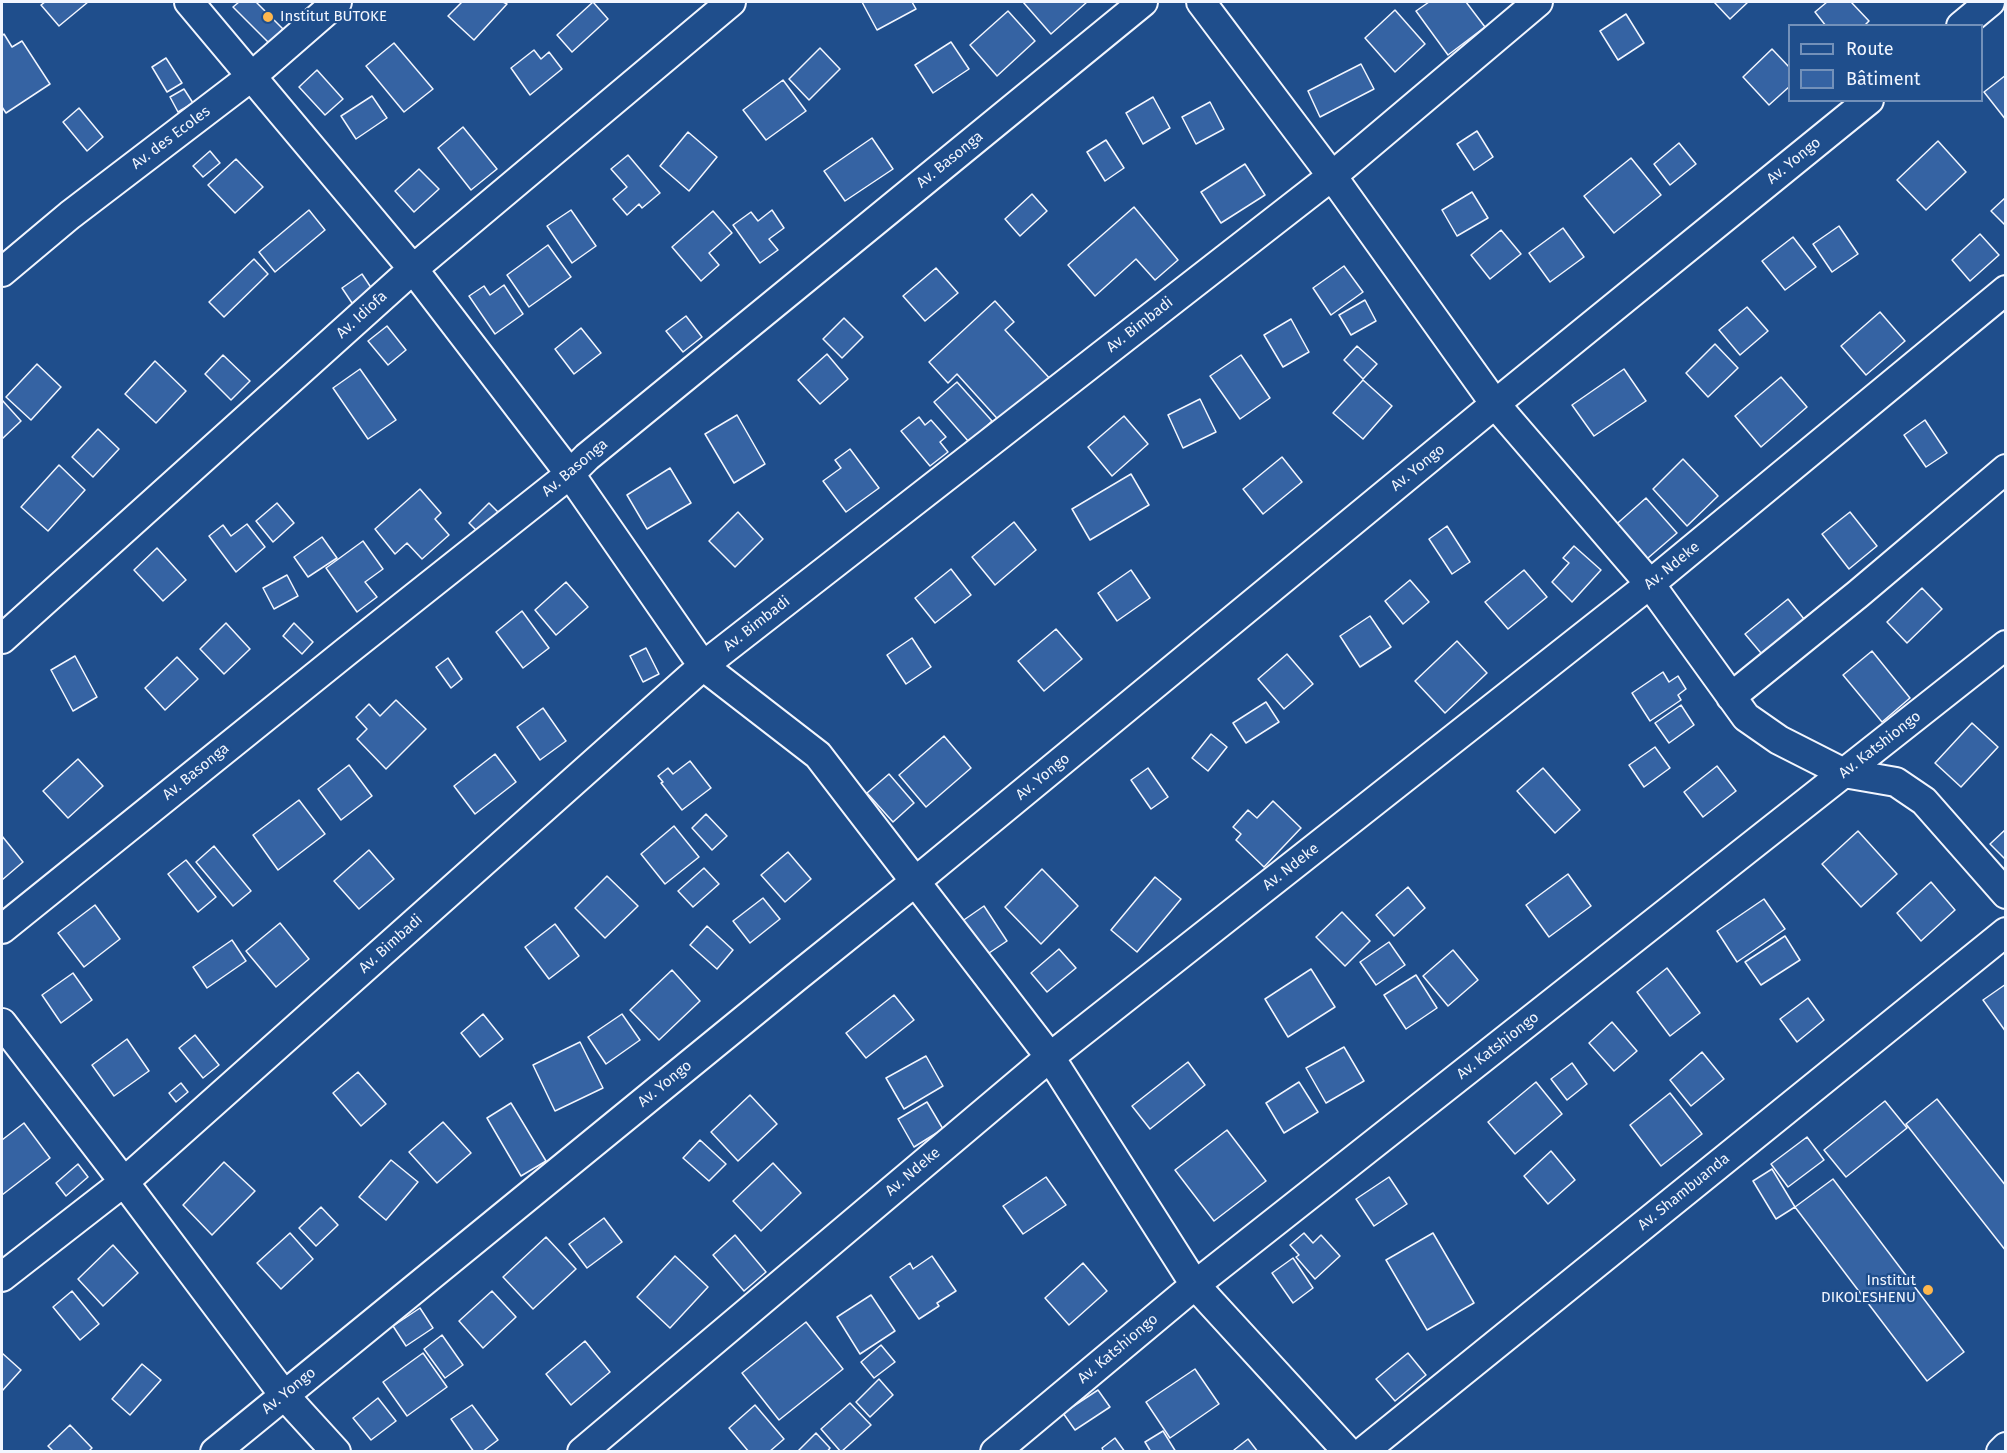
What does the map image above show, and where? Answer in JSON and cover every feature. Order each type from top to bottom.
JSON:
[{"type":"street","points":[[189,2],[413,269],[570,474],[703,666],[818,755],[1050,1057],[1195,1285],[1348,1452]]},
{"type":"street","name":"Av. des Ecoles","points":[[2,272],[70,215],[252,76],[337,2]]},
{"type":"street","name":"Av. Idiofa","points":[[2,639],[413,269],[731,2]]},
{"type":"street","name":"Av. Basonga","points":[[2,929],[570,474],[587,457],[1143,2]]},
{"type":"street","points":[[1201,2],[1332,176],[1495,404],[1650,584],[1746,717],[1779,741],[1844,773],[1896,782],[1924,801],[2006,894]]},
{"type":"street","name":"Av. Bimbadi","points":[[2,1277],[124,1182],[703,666],[1332,176],[1538,2]]},
{"type":"street","points":[[1963,24],[1990,2]]},
{"type":"street","name":"Av. Yongo","points":[[215,1452],[1867,102]]},
{"type":"street","name":"Av. Ndeke","points":[[582,1452],[1050,1057],[1650,584],[2006,290]]},
{"type":"street","points":[[1731,697],[2006,469]]},
{"type":"street","name":"Av. Katshiongo","points":[[995,1452],[1195,1285],[2006,645]]},
{"type":"street","name":"Av. Shambuanda","points":[[1363,1452],[2006,932]]},
{"type":"street","points":[[2,1023],[284,1395],[336,1452]]},
{"type":"street","points":[[2001,1452],[2006,1448]]},
{"type":"building","points":[[45,2],[88,2],[59,26],[41,5]]},
{"type":"building","points":[[239,2],[256,2],[283,29],[269,43],[233,7]]},
{"type":"building","points":[[462,2],[503,2],[507,4],[474,40],[448,16]]},
{"type":"building","points":[[593,2],[608,19],[572,52],[557,35]]},
{"type":"building","points":[[862,2],[912,2],[916,9],[877,30]]},
{"type":"building","points":[[1023,2],[1087,2],[1051,34]]},
{"type":"building","points":[[1429,2],[1466,2],[1485,27],[1448,55],[1416,11]]},
{"type":"building","points":[[1714,2],[1748,2],[1730,19]]},
{"type":"building","points":[[1827,2],[1851,2],[1869,21],[1866,24],[1824,24],[1815,12]]},
{"type":"building","points":[[1395,10],[1425,44],[1395,72],[1365,38]]},
{"type":"building","points":[[1008,11],[1035,41],[997,76],[970,45]]},
{"type":"building","points":[[1626,14],[1644,43],[1618,60],[1600,31]]},
{"type":"building","points":[[4,34],[12,47],[22,41],[50,84],[6,113],[2,107],[2,36]]},
{"type":"building","points":[[951,42],[969,69],[933,93],[915,65]]},
{"type":"building","points":[[394,43],[433,89],[404,112],[366,66]]},
{"type":"building","points":[[820,48],[840,69],[809,100],[789,79]]},
{"type":"building","points":[[1772,49],[1788,66],[1788,88],[1769,105],[1743,77]]},
{"type":"building","points":[[534,50],[541,59],[549,52],[562,69],[530,95],[511,68]]},
{"type":"building","points":[[166,58],[182,83],[167,92],[152,67]]},
{"type":"building","points":[[1361,64],[1374,89],[1320,117],[1308,91]]},
{"type":"building","points":[[317,70],[343,99],[325,115],[299,87]]},
{"type":"building","points":[[2006,75],[2006,120],[1984,92]]},
{"type":"building","points":[[783,80],[806,111],[766,140],[743,110]]},
{"type":"building","points":[[184,89],[193,103],[178,112],[170,97]]},
{"type":"building","points":[[372,96],[387,118],[356,139],[341,116]]},
{"type":"building","points":[[1153,97],[1170,128],[1143,144],[1126,113]]},
{"type":"building","points":[[1210,102],[1224,129],[1196,144],[1182,117]]},
{"type":"building","points":[[79,108],[103,137],[87,151],[63,122]]},
{"type":"building","points":[[463,127],[497,169],[471,190],[438,148]]},
{"type":"building","points":[[1477,131],[1493,157],[1474,170],[1457,144]]},
{"type":"building","points":[[688,132],[717,157],[689,191],[660,166]]},
{"type":"building","points":[[872,138],[893,169],[845,201],[824,171]]},
{"type":"building","points":[[1106,140],[1124,168],[1105,181],[1087,152]]},
{"type":"building","points":[[1938,141],[1966,172],[1926,210],[1897,180]]},
{"type":"building","points":[[1679,143],[1696,164],[1670,185],[1654,164]]},
{"type":"building","points":[[210,151],[220,163],[203,177],[193,166]]},
{"type":"building","points":[[628,155],[660,193],[642,208],[639,204],[627,215],[613,199],[627,187],[611,169]]},
{"type":"building","points":[[1631,158],[1661,195],[1614,233],[1584,196]]},
{"type":"building","points":[[236,159],[263,187],[235,213],[208,185]]},
{"type":"building","points":[[1245,164],[1265,195],[1221,223],[1201,192]]},
{"type":"building","points":[[419,169],[439,189],[414,212],[395,191]]},
{"type":"building","points":[[1472,192],[1488,218],[1457,236],[1442,210]]},
{"type":"building","points":[[1032,194],[1047,211],[1020,236],[1005,219]]},
{"type":"building","points":[[2006,197],[2006,226],[1991,211]]},
{"type":"building","points":[[1134,207],[1178,260],[1155,280],[1136,259],[1095,296],[1068,265]]},
{"type":"building","points":[[309,210],[325,230],[275,272],[259,252]]},
{"type":"building","points":[[571,210],[596,246],[572,263],[547,226]]},
{"type":"building","points":[[772,210],[784,228],[769,239],[778,250],[760,263],[733,225],[751,212],[758,221]]},
{"type":"building","points":[[713,211],[732,233],[709,253],[719,265],[701,281],[672,247]]},
{"type":"building","points":[[1839,226],[1858,254],[1832,272],[1813,244]]},
{"type":"building","points":[[1563,228],[1584,257],[1550,282],[1529,253]]},
{"type":"building","points":[[1501,230],[1521,254],[1490,279],[1471,255]]},
{"type":"building","points":[[1980,234],[1999,255],[1970,281],[1952,260]]},
{"type":"building","points":[[1793,237],[1816,267],[1785,290],[1762,261]]},
{"type":"building","points":[[548,245],[571,277],[529,307],[507,275]]},
{"type":"building","points":[[254,259],[268,274],[224,317],[209,302]]},
{"type":"building","points":[[1344,266],[1363,292],[1331,315],[1313,288]]},
{"type":"building","points":[[936,268],[958,293],[925,321],[903,296]]},
{"type":"building","points":[[362,274],[372,289],[352,303],[342,288]]},
{"type":"building","points":[[504,285],[523,314],[495,334],[469,296],[484,286],[490,295]]},
{"type":"building","points":[[1365,300],[1376,321],[1351,335],[1339,315]]},
{"type":"building","points":[[995,301],[1014,322],[1005,330],[1053,382],[1004,426],[957,374],[948,383],[929,362]]},
{"type":"building","points":[[1747,307],[1768,331],[1740,355],[1719,330]]},
{"type":"building","points":[[1880,312],[1905,341],[1866,375],[1841,346]]},
{"type":"building","points":[[686,316],[702,337],[683,352],[666,331]]},
{"type":"building","points":[[844,318],[863,337],[842,358],[823,339]]},
{"type":"building","points":[[1291,319],[1309,352],[1283,367],[1264,335]]},
{"type":"building","points":[[387,326],[406,350],[388,365],[368,341]]},
{"type":"building","points":[[581,328],[601,353],[574,374],[555,349]]},
{"type":"building","points":[[1715,344],[1738,368],[1708,397],[1686,373]]},
{"type":"building","points":[[1357,346],[1377,364],[1363,379],[1344,360]]},
{"type":"building","points":[[827,354],[848,379],[820,404],[798,380]]},
{"type":"building","points":[[223,355],[250,381],[231,400],[205,374]]},
{"type":"building","points":[[1241,355],[1270,398],[1240,419],[1210,376]]},
{"type":"building","points":[[155,361],[186,391],[156,423],[125,394]]},
{"type":"building","points":[[37,364],[61,387],[31,420],[6,397]]},
{"type":"building","points":[[360,369],[396,420],[368,439],[333,388]]},
{"type":"building","points":[[1624,369],[1646,401],[1594,436],[1572,405]]},
{"type":"building","points":[[1781,377],[1807,407],[1761,447],[1735,416]]},
{"type":"building","points":[[1363,380],[1392,406],[1363,439],[1333,413]]},
{"type":"building","points":[[957,382],[992,421],[969,442],[934,402]]},
{"type":"building","points":[[1200,399],[1216,432],[1183,448],[1168,415]]},
{"type":"building","points":[[2,400],[21,421],[2,439]]},
{"type":"building","points":[[737,415],[765,464],[734,483],[705,434]]},
{"type":"building","points":[[1124,416],[1148,444],[1112,476],[1088,447]]},
{"type":"building","points":[[919,417],[925,425],[931,420],[946,437],[940,442],[948,452],[930,466],[901,431]]},
{"type":"building","points":[[1925,420],[1947,453],[1926,467],[1904,435]]},
{"type":"building","points":[[98,429],[119,449],[93,477],[72,457]]},
{"type":"building","points":[[850,449],[879,488],[846,512],[823,481],[841,468],[835,460]]},
{"type":"building","points":[[1282,457],[1302,482],[1263,514],[1243,489]]},
{"type":"building","points":[[1683,459],[1718,496],[1687,526],[1653,489]]},
{"type":"building","points":[[59,465],[85,490],[48,531],[21,507]]},
{"type":"building","points":[[670,468],[691,503],[647,529],[627,495]]},
{"type":"building","points":[[1131,474],[1149,505],[1090,540],[1072,509]]},
{"type":"building","points":[[420,489],[441,513],[435,519],[449,535],[422,559],[407,543],[395,554],[375,529]]},
{"type":"building","points":[[1646,498],[1677,533],[1641,564],[1611,529]]},
{"type":"building","points":[[277,503],[294,523],[273,542],[256,521]]},
{"type":"building","points":[[489,503],[504,518],[484,538],[469,523]]},
{"type":"building","points":[[738,512],[763,539],[735,567],[709,541]]},
{"type":"building","points":[[1850,512],[1877,546],[1849,569],[1822,534]]},
{"type":"building","points":[[1014,522],[1036,550],[995,585],[972,557]]},
{"type":"building","points":[[247,524],[265,547],[236,572],[209,536],[223,525],[231,536]]},
{"type":"building","points":[[1447,526],[1470,562],[1452,574],[1429,539]]},
{"type":"building","points":[[322,537],[337,558],[308,577],[294,557]]},
{"type":"building","points":[[363,541],[383,569],[365,582],[377,597],[357,612],[326,568]]},
{"type":"building","points":[[1574,546],[1601,570],[1572,602],[1552,582],[1569,563],[1563,558]]},
{"type":"building","points":[[157,548],[186,580],[163,601],[134,570]]},
{"type":"building","points":[[951,569],[971,595],[935,623],[915,598]]},
{"type":"building","points":[[1131,570],[1150,598],[1117,621],[1098,593]]},
{"type":"building","points":[[1524,570],[1547,597],[1508,629],[1485,602]]},
{"type":"building","points":[[287,575],[298,596],[274,609],[263,588]]},
{"type":"building","points":[[1410,580],[1429,602],[1403,624],[1385,601]]},
{"type":"building","points":[[566,582],[588,607],[556,635],[535,610]]},
{"type":"building","points":[[1922,588],[1942,609],[1907,643],[1887,622]]},
{"type":"building","points":[[1788,599],[1808,624],[1766,659],[1745,634]]},
{"type":"building","points":[[522,611],[549,648],[523,668],[496,632]]},
{"type":"building","points":[[1370,616],[1391,647],[1360,667],[1340,636]]},
{"type":"building","points":[[226,623],[250,649],[224,674],[200,649]]},
{"type":"building","points":[[294,623],[313,642],[302,654],[283,636]]},
{"type":"building","points":[[1056,629],[1082,659],[1044,691],[1018,661]]},
{"type":"building","points":[[912,638],[931,667],[906,684],[887,655]]},
{"type":"building","points":[[1457,641],[1487,673],[1445,713],[1415,681]]},
{"type":"building","points":[[646,648],[659,674],[643,682],[630,656]]},
{"type":"building","points":[[1872,651],[1910,698],[1882,722],[1843,675]]},
{"type":"building","points":[[1287,654],[1313,684],[1284,709],[1258,679]]},
{"type":"building","points":[[75,656],[97,697],[73,711],[51,670]]},
{"type":"building","points":[[177,657],[198,679],[165,710],[145,688]]},
{"type":"building","points":[[448,658],[462,679],[451,688],[436,667]]},
{"type":"building","points":[[1663,672],[1669,682],[1678,676],[1686,689],[1678,695],[1681,700],[1650,721],[1632,693]]},
{"type":"building","points":[[396,700],[426,729],[386,769],[357,739],[367,729],[356,717],[369,704],[380,716]]},
{"type":"building","points":[[1266,702],[1279,722],[1246,743],[1233,723]]},
{"type":"building","points":[[1681,705],[1694,725],[1669,743],[1655,723]]},
{"type":"building","points":[[543,708],[566,741],[540,760],[517,727]]},
{"type":"building","points":[[1972,723],[1998,747],[1961,787],[1935,763]]},
{"type":"building","points":[[1211,734],[1227,747],[1208,771],[1192,758]]},
{"type":"building","points":[[944,736],[971,768],[926,807],[899,775]]},
{"type":"building","points":[[1655,747],[1670,768],[1644,787],[1629,765]]},
{"type":"building","points":[[495,754],[516,782],[475,814],[454,786]]},
{"type":"building","points":[[78,759],[103,786],[68,818],[43,791]]},
{"type":"building","points":[[690,761],[711,788],[682,810],[658,776],[668,768],[673,774]]},
{"type":"building","points":[[349,765],[372,796],[341,820],[318,789]]},
{"type":"building","points":[[1717,766],[1736,791],[1703,817],[1684,792]]},
{"type":"building","points":[[1148,768],[1168,797],[1151,809],[1131,780]]},
{"type":"building","points":[[1543,768],[1580,810],[1555,833],[1517,791]]},
{"type":"building","points":[[889,774],[914,803],[893,822],[867,793]]},
{"type":"building","points":[[299,800],[325,834],[278,870],[253,835]]},
{"type":"building","points":[[1273,801],[1301,828],[1264,867],[1236,840],[1241,834],[1233,827],[1248,810],[1257,818]]},
{"type":"building","points":[[706,814],[727,836],[712,850],[692,828]]},
{"type":"building","points":[[674,826],[699,857],[665,884],[641,854]]},
{"type":"building","points":[[2006,829],[2006,860],[1990,844]]},
{"type":"building","points":[[1858,831],[1897,874],[1861,907],[1822,864]]},
{"type":"building","points":[[2,836],[23,862],[2,880]]},
{"type":"building","points":[[214,846],[251,891],[233,906],[196,862]]},
{"type":"building","points":[[369,850],[394,879],[359,909],[334,881]]},
{"type":"building","points":[[788,852],[811,879],[785,902],[761,875]]},
{"type":"building","points":[[186,860],[216,897],[198,912],[168,874]]},
{"type":"building","points":[[704,868],[719,884],[693,907],[678,891]]},
{"type":"building","points":[[1042,869],[1078,906],[1041,944],[1005,907]]},
{"type":"building","points":[[1568,874],[1591,906],[1549,937],[1526,905]]},
{"type":"building","points":[[607,876],[638,906],[605,938],[575,908]]},
{"type":"building","points":[[1155,877],[1181,899],[1137,952],[1111,930]]},
{"type":"building","points":[[1931,882],[1955,910],[1921,941],[1897,913]]},
{"type":"building","points":[[1408,887],[1425,908],[1394,936],[1376,915]]},
{"type":"building","points":[[763,898],[780,919],[750,943],[733,921]]},
{"type":"building","points":[[1764,899],[1785,929],[1737,962],[1717,931]]},
{"type":"building","points":[[95,905],[120,939],[84,967],[58,933]]},
{"type":"building","points":[[984,906],[1007,941],[980,959],[958,924]]},
{"type":"building","points":[[1342,912],[1370,941],[1345,966],[1316,937]]},
{"type":"building","points":[[280,923],[309,959],[276,987],[246,951]]},
{"type":"building","points":[[555,924],[579,956],[549,979],[525,947]]},
{"type":"building","points":[[707,926],[733,950],[717,969],[690,945]]},
{"type":"building","points":[[1785,936],[1800,960],[1761,985],[1745,962]]},
{"type":"building","points":[[232,940],[246,961],[207,988],[193,967]]},
{"type":"building","points":[[1389,942],[1405,965],[1376,985],[1360,962]]},
{"type":"building","points":[[1059,949],[1076,968],[1047,992],[1031,973]]},
{"type":"building","points":[[1453,950],[1478,980],[1448,1006],[1423,976]]},
{"type":"building","points":[[1667,968],[1700,1013],[1670,1036],[1637,992]]},
{"type":"building","points":[[1311,969],[1335,1007],[1288,1037],[1265,999]]},
{"type":"building","points":[[672,970],[700,1001],[659,1040],[630,1010]]},
{"type":"building","points":[[73,973],[92,1000],[61,1023],[42,995]]},
{"type":"building","points":[[1416,975],[1437,1008],[1406,1029],[1384,995]]},
{"type":"building","points":[[2006,984],[2006,1032],[1983,1000]]},
{"type":"building","points":[[894,995],[914,1020],[866,1058],[846,1033]]},
{"type":"building","points":[[1808,998],[1824,1020],[1797,1042],[1780,1019]]},
{"type":"building","points":[[483,1014],[503,1039],[480,1057],[461,1033]]},
{"type":"building","points":[[622,1014],[640,1040],[606,1064],[588,1037]]},
{"type":"building","points":[[1612,1022],[1637,1051],[1614,1071],[1589,1043]]},
{"type":"building","points":[[195,1035],[219,1065],[203,1078],[179,1048]]},
{"type":"building","points":[[127,1039],[149,1071],[114,1096],[92,1065]]},
{"type":"building","points":[[580,1042],[603,1088],[555,1111],[533,1065]]},
{"type":"building","points":[[1344,1047],[1364,1081],[1326,1103],[1306,1068]]},
{"type":"building","points":[[1702,1052],[1724,1079],[1691,1106],[1670,1080]]},
{"type":"building","points":[[926,1056],[943,1086],[904,1109],[886,1078]]},
{"type":"building","points":[[1188,1062],[1205,1085],[1150,1129],[1132,1106]]},
{"type":"building","points":[[1572,1063],[1587,1084],[1567,1100],[1551,1079]]},
{"type":"building","points":[[358,1072],[386,1104],[361,1126],[333,1093]]},
{"type":"building","points":[[1299,1082],[1318,1112],[1284,1133],[1266,1103]]},
{"type":"building","points":[[1536,1082],[1562,1114],[1515,1154],[1488,1122]]},
{"type":"building","points":[[181,1083],[188,1092],[176,1102],[169,1093]]},
{"type":"building","points":[[1670,1093],[1702,1134],[1661,1166],[1630,1125]]},
{"type":"building","points":[[750,1095],[777,1124],[738,1161],[711,1132]]},
{"type":"building","points":[[1937,1099],[2006,1186],[2006,1251],[1906,1124]]},
{"type":"building","points":[[1885,1101],[1907,1128],[1846,1177],[1824,1150]]},
{"type":"building","points":[[927,1102],[943,1129],[914,1147],[898,1119]]},
{"type":"building","points":[[511,1103],[546,1161],[521,1176],[487,1118]]},
{"type":"building","points":[[443,1122],[471,1153],[437,1183],[409,1152]]},
{"type":"building","points":[[24,1123],[50,1158],[2,1195],[2,1140]]},
{"type":"building","points":[[1227,1130],[1266,1181],[1214,1221],[1175,1170]]},
{"type":"building","points":[[1807,1137],[1824,1160],[1788,1187],[1771,1164]]},
{"type":"building","points":[[700,1140],[726,1164],[709,1181],[683,1158]]},
{"type":"building","points":[[1551,1151],[1575,1180],[1548,1204],[1524,1176]]},
{"type":"building","points":[[391,1160],[418,1182],[386,1220],[359,1197]]},
{"type":"building","points":[[224,1162],[255,1191],[212,1235],[183,1205]]},
{"type":"building","points":[[773,1163],[801,1193],[761,1231],[733,1201]]},
{"type":"building","points":[[78,1164],[88,1177],[66,1196],[56,1183]]},
{"type":"building","points":[[1772,1169],[1795,1207],[1776,1219],[1753,1181]]},
{"type":"building","points":[[1046,1177],[1066,1205],[1023,1234],[1003,1206]]},
{"type":"building","points":[[1389,1177],[1407,1204],[1374,1226],[1356,1199]]},
{"type":"building","points":[[1833,1179],[1964,1352],[1927,1381],[1795,1207]]},
{"type":"building","points":[[321,1207],[338,1225],[316,1246],[299,1228]]},
{"type":"building","points":[[604,1218],[622,1242],[587,1268],[569,1244]]},
{"type":"building","points":[[290,1233],[313,1259],[281,1289],[257,1263]]},
{"type":"building","points":[[1304,1233],[1313,1243],[1321,1235],[1340,1256],[1315,1279],[1296,1257],[1299,1255],[1290,1245]]},
{"type":"building","points":[[1433,1233],[1474,1303],[1427,1330],[1386,1260]]},
{"type":"building","points":[[735,1235],[766,1272],[744,1291],[713,1255]]},
{"type":"building","points":[[546,1237],[576,1269],[533,1309],[503,1277]]},
{"type":"building","points":[[113,1245],[138,1273],[103,1306],[78,1279]]},
{"type":"building","points":[[675,1256],[708,1287],[670,1328],[637,1297]]},
{"type":"building","points":[[932,1256],[956,1291],[937,1303],[939,1306],[919,1319],[890,1277],[910,1263],[913,1269]]},
{"type":"building","points":[[1293,1258],[1313,1288],[1293,1303],[1272,1273]]},
{"type":"building","points":[[1083,1263],[1107,1291],[1069,1325],[1045,1298]]},
{"type":"building","points":[[72,1291],[99,1324],[80,1340],[53,1307]]},
{"type":"building","points":[[492,1291],[516,1317],[483,1348],[459,1321]]},
{"type":"building","points":[[871,1295],[895,1331],[860,1354],[837,1317]]},
{"type":"building","points":[[420,1308],[433,1328],[406,1346],[393,1326]]},
{"type":"building","points":[[806,1322],[843,1369],[779,1420],[742,1373]]},
{"type":"building","points":[[442,1335],[463,1365],[445,1378],[424,1349]]},
{"type":"building","points":[[585,1341],[610,1372],[571,1405],[546,1374]]},
{"type":"building","points":[[881,1345],[895,1362],[874,1378],[861,1362]]},
{"type":"building","points":[[2,1353],[21,1370],[2,1391]]},
{"type":"building","points":[[423,1353],[447,1387],[407,1416],[383,1382]]},
{"type":"building","points":[[1408,1353],[1426,1375],[1395,1401],[1376,1379]]},
{"type":"building","points":[[142,1364],[161,1380],[130,1415],[112,1399]]},
{"type":"building","points":[[1195,1369],[1219,1404],[1170,1438],[1146,1402]]},
{"type":"building","points":[[879,1379],[893,1395],[870,1417],[856,1402]]},
{"type":"building","points":[[1098,1390],[1110,1407],[1075,1430],[1063,1413]]},
{"type":"building","points":[[378,1398],[396,1421],[371,1440],[353,1418]]},
{"type":"building","points":[[850,1403],[871,1425],[841,1452],[821,1429]]},
{"type":"building","points":[[472,1405],[498,1440],[482,1452],[474,1452],[451,1419]]},
{"type":"building","points":[[755,1405],[784,1439],[769,1452],[749,1452],[729,1428]]},
{"type":"building","points":[[70,1425],[92,1448],[88,1452],[54,1452],[48,1446]]},
{"type":"building","points":[[1163,1431],[1176,1452],[1151,1452],[1145,1442]]},
{"type":"building","points":[[816,1433],[830,1448],[827,1452],[797,1452]]},
{"type":"building","points":[[1115,1438],[1125,1452],[1104,1452],[1102,1448]]},
{"type":"building","points":[[1248,1439],[1258,1452],[1235,1452],[1234,1450]]},
{"type":"place","name":"Institut BUTOKE","points":[[268,17]]},
{"type":"place","name":"Institut DIKOLESHENU","points":[[1928,1290]]}]
